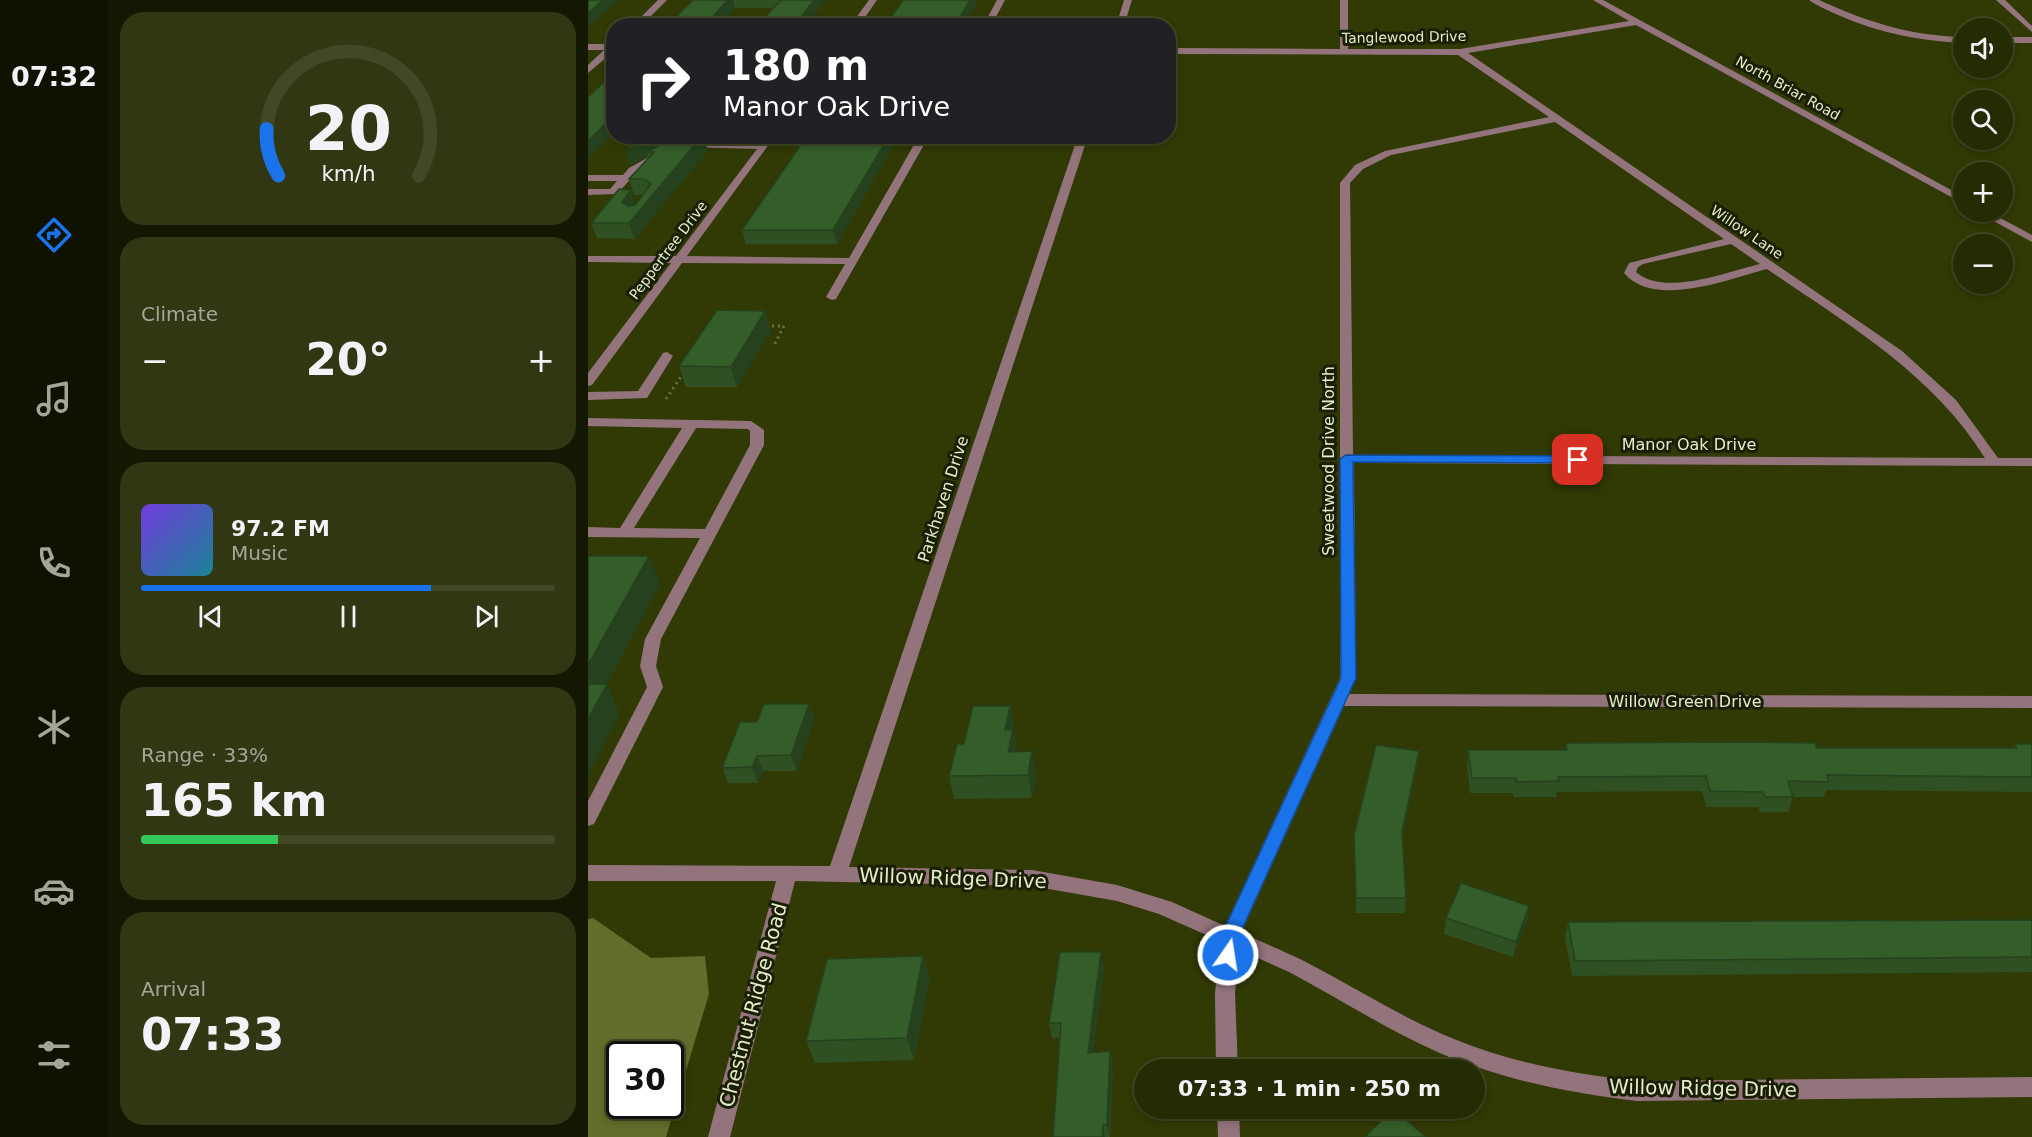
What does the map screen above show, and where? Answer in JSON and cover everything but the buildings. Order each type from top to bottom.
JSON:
[{"type":"street","points":[[644,18],[663,0]]},
{"type":"street","points":[[860,18],[873,0]]},
{"type":"street","points":[[991,18],[1001,0]]},
{"type":"street","points":[[1122,18],[1128,0]]},
{"type":"street","points":[[1344,0],[1344,51]]},
{"type":"street","name":"North Briar Road","points":[[1597,0],[1953,195]]},
{"type":"street","points":[[1813,0],[1859,22],[1887,32],[1924,38],[1953,39]]},
{"type":"street","points":[[2000,0],[2032,30]]},
{"type":"street","name":"Tanglewood Drive","points":[[1176,51],[1460,52],[1636,22]]},
{"type":"street","points":[[2013,40],[2032,40]]},
{"type":"street","points":[[588,48],[606,47]]},
{"type":"street","name":"Willow Lane","points":[[1460,52],[1898,354],[1932,381],[1974,428],[1994,462]]},
{"type":"street","points":[[588,70],[606,53]]},
{"type":"street","name":"Sweetwood Drive North","points":[[1227,1059],[1225,993],[1230,936],[1348,678],[1345,183],[1359,167],[1388,153],[1555,119]]},
{"type":"street","points":[[588,192],[613,192],[633,170],[682,144]]},
{"type":"street","name":"Peppertree Drive","points":[[588,381],[766,144]]},
{"type":"street","points":[[832,297],[919,144]]},
{"type":"street","name":"Parkhaven Drive","points":[[837,874],[1080,144]]},
{"type":"street","points":[[588,178],[624,178]]},
{"type":"street","points":[[588,200],[618,200]]},
{"type":"street","points":[[2001,222],[2032,239]]},
{"type":"street","points":[[1733,240],[1639,262],[1633,265],[1629,273],[1632,278],[1646,285],[1665,288],[1768,265]]},
{"type":"street","points":[[588,259],[852,261]]},
{"type":"street","points":[[588,396],[642,395],[667,356]]},
{"type":"street","points":[[588,422],[751,425],[757,430],[757,445],[653,639],[648,666],[655,687],[588,819]]},
{"type":"street","points":[[624,533],[692,423]]},
{"type":"street","name":"Manor Oak Drive","points":[[1346,459],[2032,462]]},
{"type":"street","points":[[588,532],[708,534]]},
{"type":"street","name":"Willow Green Drive","points":[[1339,700],[2032,702]]},
{"type":"street","name":"Willow Ridge Drive","points":[[588,873],[788,873],[1032,878],[1118,893],[1165,908],[1295,966],[1398,1023],[1449,1047],[1503,1065],[1579,1083],[1637,1091],[2032,1087]]},
{"type":"street","name":"Chestnut Ridge Road","points":[[719,1137],[788,873]]},
{"type":"street","points":[[1228,1119],[1229,1137]]},
{"type":"path","points":[[761,326],[784,326],[773,347]]},
{"type":"path","points":[[666,399],[688,366]]},
{"type":"green space","points":[[593,918],[651,958],[705,956],[709,994],[684,1077],[684,1041],[606,1041],[606,1119],[671,1119],[666,1137],[588,1137],[588,919]]},
{"type":"route","points":[[1228,955],[1230,936],[1348,678],[1346,459],[1578,460]]}]
